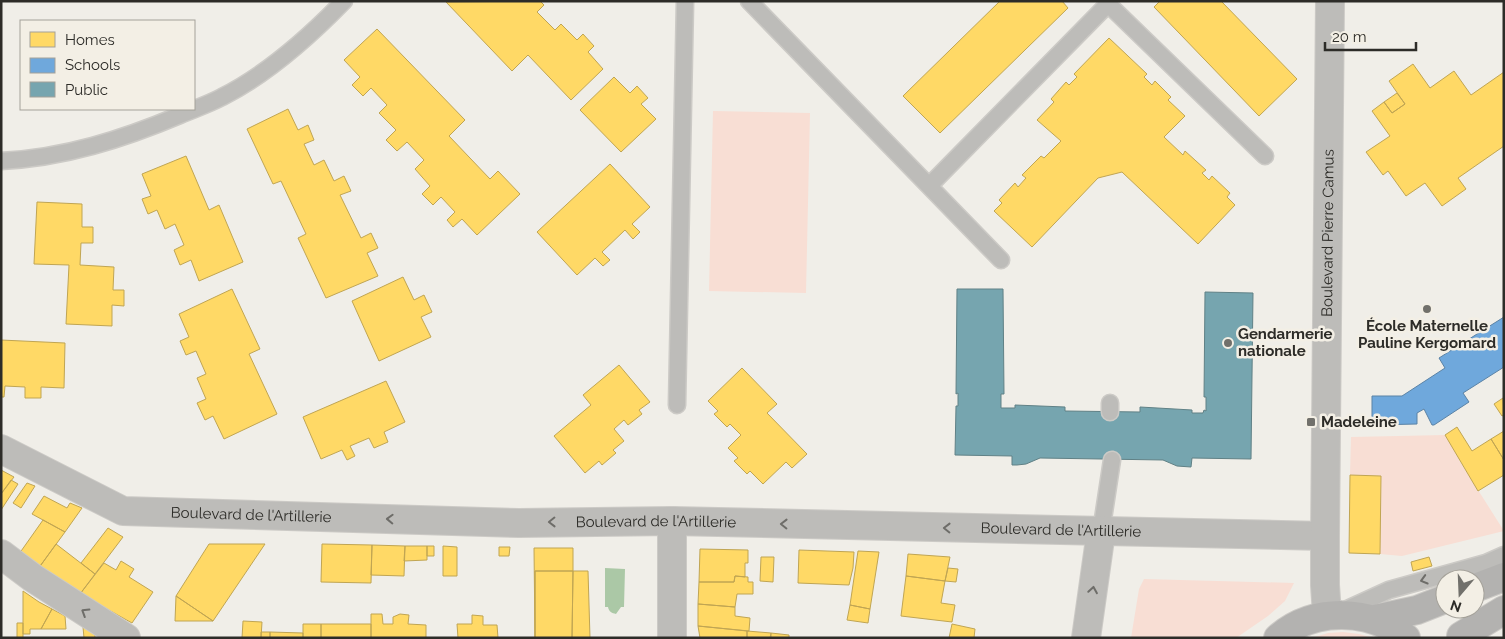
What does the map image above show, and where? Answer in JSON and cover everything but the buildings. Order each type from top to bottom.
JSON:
[{"type":"main road","points":[[1485,584],[1504,577]]},
{"type":"main road","points":[[1278,638],[1286,631],[1305,621],[1331,615],[1375,619],[1417,610],[1435,604]]},
{"type":"main road","points":[[1462,636],[1504,610]]},
{"type":"main road","points":[[1375,619],[1397,630],[1406,638]]},
{"type":"street","name":"Boulevard Pierre Camus","points":[[1330,1],[1325,585],[1331,615]]},
{"type":"street","name":"Boulevard de l'Artillerie","points":[[1,449],[123,511],[520,523],[672,521],[1325,536]]},
{"type":"street","points":[[672,521],[672,638]]},
{"type":"street","points":[[1086,638],[1101,532]]},
{"type":"street","points":[[1,554],[32,578],[126,638]]},
{"type":"lane","points":[[195,108],[222,97],[273,64],[299,43],[344,1]]},
{"type":"lane","points":[[677,404],[685,1]]},
{"type":"lane","points":[[749,1],[1001,260]]},
{"type":"lane","points":[[929,186],[1108,3],[1265,156]]},
{"type":"lane","points":[[1,161],[52,156],[110,142],[190,110]]},
{"type":"lane","points":[[1101,532],[1112,460]]},
{"type":"lane","points":[[1331,615],[1389,590],[1486,563],[1504,556]]},
{"type":"shaded area","points":[[713,111],[810,113],[806,293],[709,291]]},
{"type":"shaded area","points":[[1445,435],[1504,531],[1402,556],[1380,554],[1350,475],[1351,437]]},
{"type":"shaded area","points":[[605,568],[625,569],[624,607],[621,607],[616,614],[611,612],[608,607],[605,607]]},
{"type":"shaded area","points":[[1144,579],[1294,583],[1285,601],[1268,616],[1236,638],[1131,638],[1139,589]]},
{"type":"shaded area","points":[[1343,632],[1373,638],[1312,638],[1328,633]]},
{"type":"place","name":"École Maternelle Pauline Kergomard","points":[[1427,309]]},
{"type":"place","name":"Gendarmerie nationale","points":[[1228,343]]},
{"type":"place","name":"Madeleine","points":[[1311,422]]}]
